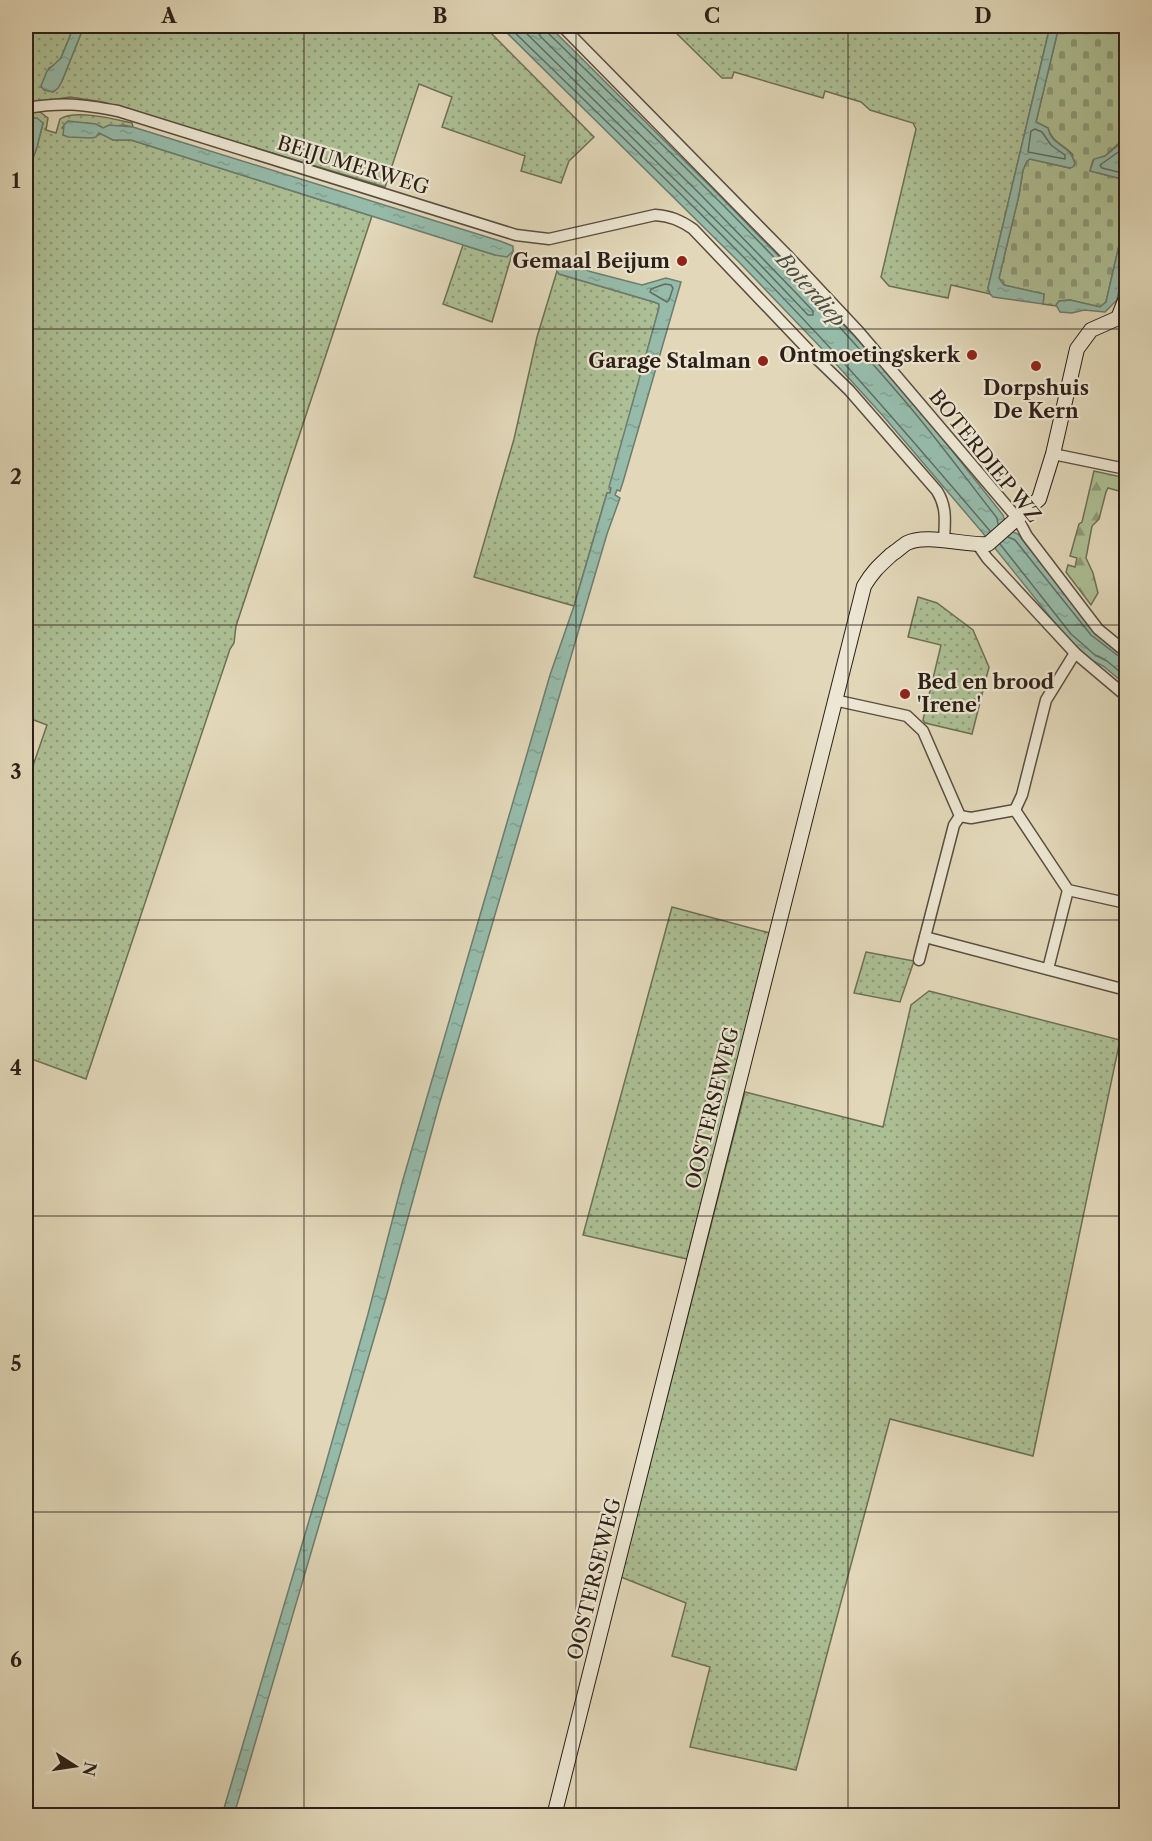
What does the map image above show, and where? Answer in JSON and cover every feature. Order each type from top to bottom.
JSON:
[{"type":"street","name":"BOTERDIEP WZ","points":[[562,26],[787,255],[851,324],[1016,521],[1098,629],[1126,652]]},
{"type":"street","name":"BEIJUMERWEG","points":[[26,108],[62,103],[82,104],[118,111],[526,237],[549,239],[643,217],[669,216],[683,221],[849,390],[937,491],[944,502],[944,540]]},
{"type":"street","points":[[1126,298],[1122,319],[1091,330],[1077,349],[1053,454],[1039,499],[1016,521],[983,544],[987,558],[1075,653],[1126,696]]},
{"type":"street","points":[[1053,454],[1126,470]]},
{"type":"street","name":"OOSTERSEWEG","points":[[554,1815],[864,586],[873,570],[908,543],[917,540],[944,540],[983,544]]},
{"type":"street","points":[[1015,810],[1022,795],[1046,700],[1075,653]]},
{"type":"street","points":[[834,700],[907,716],[923,731],[960,816]]},
{"type":"street","points":[[960,816],[971,818],[1015,810]]},
{"type":"street","points":[[1015,810],[1068,890],[1126,903]]},
{"type":"street","points":[[919,960],[954,825],[960,816]]},
{"type":"street","points":[[1048,969],[1068,890]]},
{"type":"street","points":[[925,937],[1126,990]]},
{"type":"green space","points":[[26,26],[74,26],[61,58],[58,63],[49,68],[41,87],[53,92],[62,81],[84,26],[484,26],[594,137],[569,161],[561,183],[521,171],[525,156],[442,127],[452,97],[419,84],[385,187],[103,102],[70,97],[26,104]]},
{"type":"green space","points":[[669,26],[1050,26],[988,288],[990,294],[951,285],[948,298],[889,286],[881,277],[916,129],[913,123],[870,110],[861,102],[825,91],[823,98],[734,72],[732,78],[722,78]]},
{"type":"green space","points":[[1059,26],[1126,26],[1126,144],[1118,144],[1105,156],[1093,160],[1090,171],[1126,180],[1126,215],[1106,302],[1100,307],[1070,300],[1059,301],[1056,306],[1043,304],[1044,294],[1004,285],[999,278],[1027,161],[1030,159],[1070,168],[1073,155],[1055,140],[1048,128],[1036,122]]},
{"type":"green space","points":[[40,112],[48,118],[46,130],[56,133],[60,119],[67,116],[95,116],[132,123],[133,127],[123,125],[103,128],[66,123],[62,128],[103,134],[113,140],[131,140],[372,216],[236,626],[234,643],[230,649],[86,1079],[26,1057],[26,786],[47,725],[26,717],[26,592],[32,576],[26,573],[26,177],[43,123],[26,120],[26,113]]},
{"type":"green space","points":[[463,245],[495,255],[509,254],[513,251],[492,322],[443,304]]},
{"type":"green space","points":[[557,271],[559,274],[659,304],[610,494],[607,493],[574,606],[474,577],[514,439],[537,337]]},
{"type":"green space","points":[[1094,471],[1126,478],[1126,493],[1108,488],[1099,519],[1092,526],[1086,558],[1098,593],[1091,605],[1066,572],[1068,565],[1075,567],[1077,558],[1070,556],[1079,524],[1082,522]]},
{"type":"green space","points":[[918,597],[937,603],[973,630],[989,667],[972,734],[925,723],[923,720],[941,645],[908,637]]},
{"type":"green space","points":[[672,907],[770,933],[687,1259],[583,1235]]},
{"type":"green space","points":[[866,952],[914,961],[900,1002],[854,993]]},
{"type":"green space","points":[[929,991],[1120,1040],[1033,1456],[890,1419],[796,1770],[690,1747],[710,1667],[672,1656],[686,1603],[621,1577],[745,1092],[883,1127],[911,1005]]},
{"type":"water","points":[[74,26],[84,26],[62,81],[53,92],[44,90],[41,86],[47,71],[61,58]]},
{"type":"water","name":"Boterdiep","points":[[500,26],[549,26],[808,286],[904,390],[1003,515],[1008,527],[1018,534],[1081,614],[1126,655],[1126,685],[1103,666],[1091,660],[1067,638],[982,532],[826,353],[739,262]]},
{"type":"water","points":[[1050,26],[1059,26],[1036,122],[1048,128],[1053,138],[1069,152],[1075,163],[1070,168],[1030,159],[1027,161],[999,278],[1004,285],[1044,294],[1043,304],[993,297],[988,288]]},
{"type":"water","points":[[37,118],[43,123],[26,177],[26,120]]},
{"type":"water","points":[[68,121],[96,124],[103,128],[109,125],[133,127],[500,241],[513,246],[513,251],[507,257],[495,255],[131,140],[113,140],[99,133],[92,138],[68,137],[63,135],[64,125]]},
{"type":"water","points":[[1121,143],[1126,144],[1126,180],[1090,171],[1094,159],[1105,156]]},
{"type":"water","points":[[1126,215],[1126,253],[1117,300],[1105,312],[1084,310],[1072,313],[1060,312],[1056,305],[1059,301],[1070,300],[1100,307],[1106,302]]},
{"type":"water","points":[[559,261],[642,285],[666,278],[681,282],[623,482],[620,491],[617,490],[615,495],[620,498],[607,534],[439,1105],[387,1294],[234,1815],[222,1815],[324,1470],[402,1183],[550,675],[574,606],[607,493],[610,493],[611,488],[609,487],[659,308],[659,304],[654,302],[559,274],[553,265]]},
{"type":"place","name":"Gemaal Beijum","points":[[682,261]]},
{"type":"place","name":"Ontmoetingskerk","points":[[972,355]]},
{"type":"place","name":"Garage Stalman","points":[[763,361]]},
{"type":"place","name":"Dorpshuis De Kern","points":[[1036,366]]},
{"type":"place","name":"Bed en brood 'Irene'","points":[[905,694]]}]
